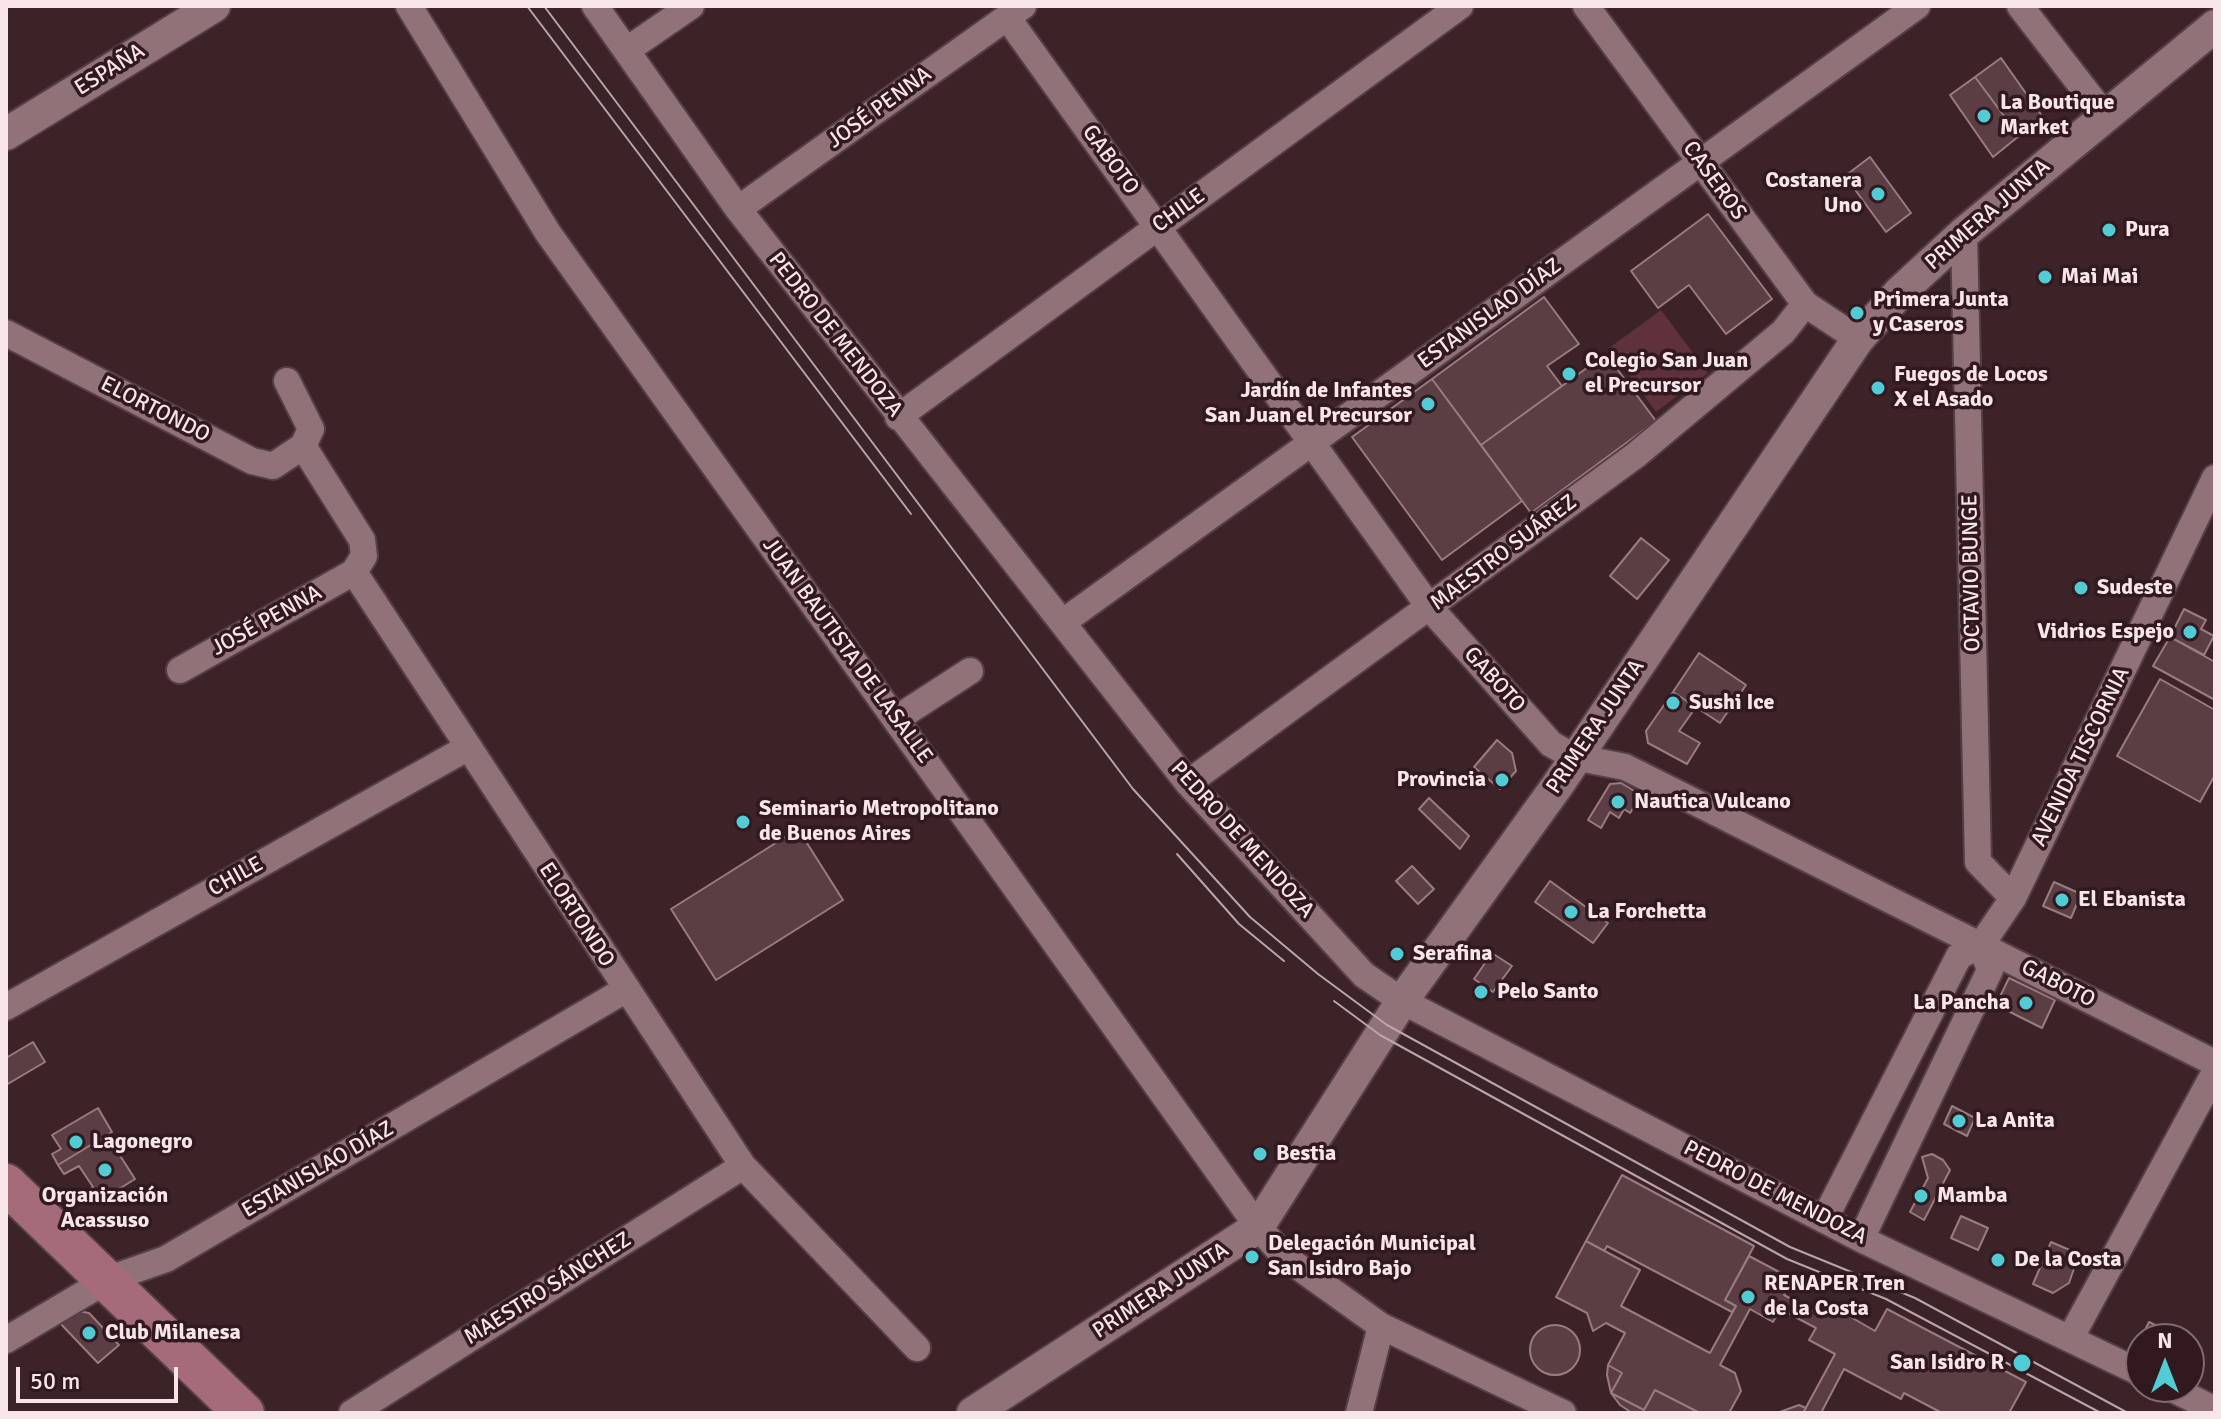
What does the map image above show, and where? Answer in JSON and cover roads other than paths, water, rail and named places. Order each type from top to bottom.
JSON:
[{"type":"main road","points":[[6,1184],[109,1279],[244,1413]]},
{"type":"street","name":"ESPAÑA","points":[[6,134],[214,6]]},
{"type":"street","name":"JUAN BAUTISTA DE LASALLE","points":[[409,6],[548,233],[1258,1227],[1286,1258],[1381,1326],[1563,1413]]},
{"type":"street","name":"PEDRO DE MENDOZA","points":[[595,6],[738,209],[898,417],[1188,783],[1364,975],[1402,1001],[1861,1239],[2125,1365]]},
{"type":"street","points":[[627,50],[691,6]]},
{"type":"street","name":"CHILE","points":[[898,417],[1460,6]]},
{"type":"street","name":"CASEROS","points":[[1586,6],[1805,304],[1858,339]]},
{"type":"street","name":"ESTANISLAO DÍAZ","points":[[1063,622],[1917,6]]},
{"type":"street","points":[[2020,6],[2105,116]]},
{"type":"street","name":"GABOTO","points":[[1015,11],[1158,227],[1430,608],[1551,744],[1574,757],[1625,767],[2215,1063]]},
{"type":"street","name":"JOSÉ PENNA","points":[[738,209],[1015,11]]},
{"type":"street","name":"PRIMERA JUNTA","points":[[973,1413],[1258,1227],[1402,1001],[1574,757],[1858,339],[1900,292],[1964,233],[2215,26]]},
{"type":"street","name":"OCTAVIO BUNGE","points":[[1964,233],[1978,862],[2013,898]]},
{"type":"street","name":"MAESTRO SUÁREZ","points":[[1188,783],[1636,455],[1783,332],[1805,304]]},
{"type":"street","name":"ELORTONDO","points":[[6,333],[252,461],[273,466],[303,446]]},
{"type":"street","points":[[287,381],[311,429],[303,446],[362,540],[364,556],[354,572]]},
{"type":"street","name":"AVENIDA TISCORNIA","points":[[1824,1220],[1959,956],[1981,945],[2013,898],[2215,478]]},
{"type":"street","name":"JOSÉ PENNA","points":[[180,670],[354,572]]},
{"type":"street","name":"ELORTONDO","points":[[354,572],[743,1166],[917,1348]]},
{"type":"street","points":[[896,719],[970,671]]},
{"type":"street","name":"CHILE","points":[[6,1007],[467,748]]},
{"type":"street","points":[[1861,1239],[1990,970],[1981,945]]},
{"type":"street","name":"ESTANISLAO DÍAZ","points":[[6,1340],[109,1279],[166,1259],[625,990]]},
{"type":"street","points":[[2071,1337],[2215,1072]]},
{"type":"street","name":"MAESTRO SÁNCHEZ","points":[[352,1413],[743,1166]]},
{"type":"street","points":[[1359,1413],[1381,1326]]},
{"type":"tram line","points":[[527,6],[911,514]]},
{"type":"tram line","points":[[544,6],[1133,789],[1250,917],[1318,974],[1387,1025],[1790,1247],[1915,1298],[2128,1413]]},
{"type":"tram line","points":[[1177,854],[1239,924],[1284,961]]},
{"type":"tram line","points":[[1334,1001],[1380,1035],[1787,1259],[1886,1299],[2101,1413]]},
{"type":"place","name":"La Boutique Market","points":[[1984,116]]},
{"type":"place","name":"Costanera Uno","points":[[1878,194]]},
{"type":"place","name":"Pura","points":[[2109,230]]},
{"type":"place","name":"Mai Mai","points":[[2045,277]]},
{"type":"place","name":"Primera Junta y Caseros","points":[[1857,313]]},
{"type":"place","name":"Colegio San Juan el Precursor","points":[[1569,374]]},
{"type":"place","name":"Fuegos de Locos X el Asado","points":[[1878,388]]},
{"type":"place","name":"Jardín de Infantes San Juan el Precursor","points":[[1428,404]]},
{"type":"place","name":"Sudeste","points":[[2081,588]]},
{"type":"place","name":"Vidrios Espejo","points":[[2190,632]]},
{"type":"place","name":"Sushi Ice","points":[[1673,703]]},
{"type":"place","name":"Provincia","points":[[1502,780]]},
{"type":"place","name":"Nautica Vulcano","points":[[1618,802]]},
{"type":"place","name":"Seminario Metropolitano de Buenos Aires","points":[[743,822]]},
{"type":"place","name":"El Ebanista","points":[[2062,900]]},
{"type":"place","name":"La Forchetta","points":[[1571,912]]},
{"type":"place","name":"Serafina","points":[[1397,954]]},
{"type":"place","name":"Pelo Santo","points":[[1481,992]]},
{"type":"place","name":"La Pancha","points":[[2026,1003]]},
{"type":"place","name":"La Anita","points":[[1959,1121]]},
{"type":"place","name":"Lagonegro","points":[[76,1142]]},
{"type":"place","name":"Bestia","points":[[1260,1154]]},
{"type":"place","name":"Organización Acassuso","points":[[105,1170]]},
{"type":"place","name":"Mamba","points":[[1921,1196]]},
{"type":"place","name":"Delegación Municipal San Isidro Bajo","points":[[1252,1257]]},
{"type":"place","name":"De la Costa","points":[[1998,1260]]},
{"type":"place","name":"RENAPER Tren de la Costa","points":[[1748,1297]]},
{"type":"place","name":"Club Milanesa","points":[[89,1333]]},
{"type":"place","name":"San Isidro R","points":[[2022,1363]]}]
